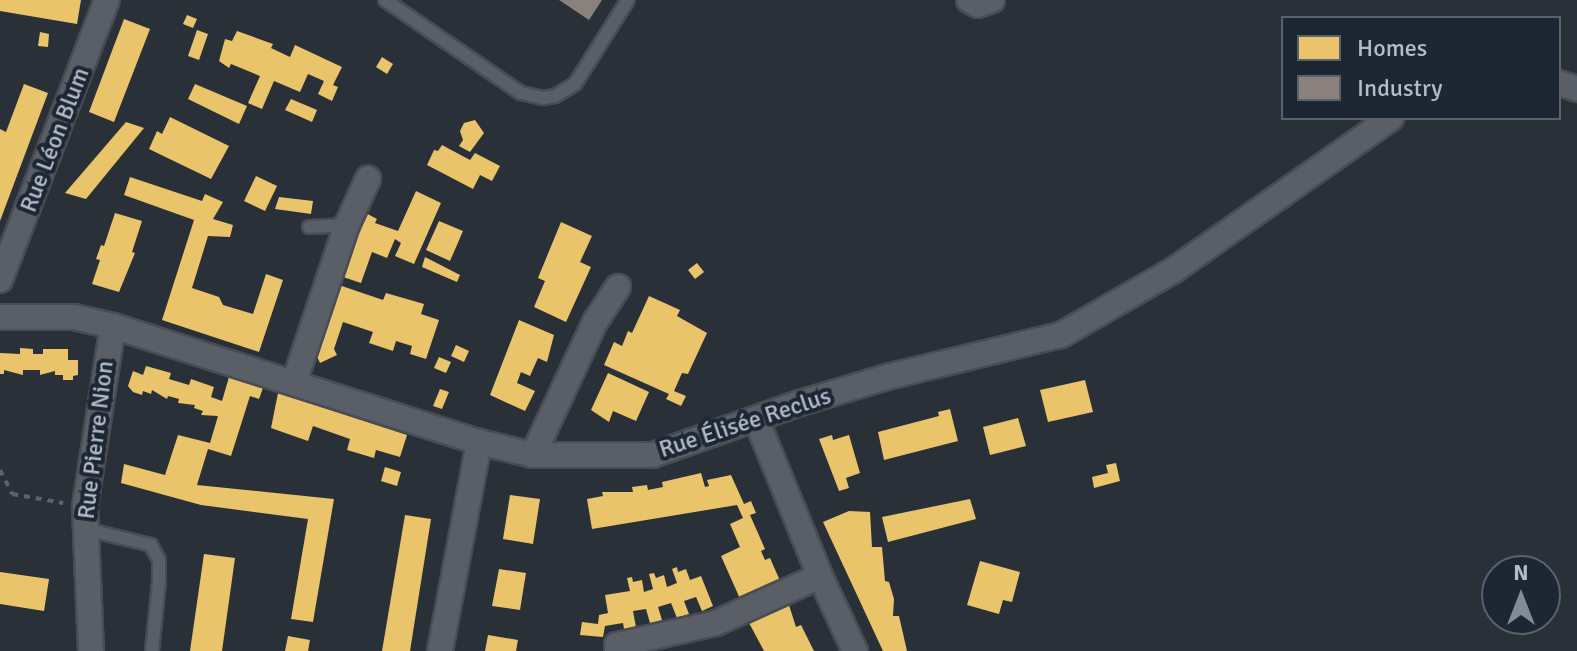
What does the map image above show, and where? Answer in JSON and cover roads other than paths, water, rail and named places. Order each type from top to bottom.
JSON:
[{"type":"street","name":"Rue Léon Blum","points":[[0,280],[107,0]]},
{"type":"street","points":[[969,0],[978,5],[992,0]]},
{"type":"street","name":"Rue Élisée Reclus","points":[[0,317],[74,317],[113,326],[479,442],[533,455],[653,455],[887,377],[1061,335],[1174,270],[1388,120]]},
{"type":"street","points":[[294,383],[347,225],[368,179]]},
{"type":"street","points":[[533,455],[595,322],[618,287]]},
{"type":"street","name":"Rue Pierre Nion","points":[[91,651],[85,518],[113,326]]},
{"type":"street","points":[[756,419],[820,576],[855,651]]},
{"type":"street","points":[[440,651],[479,442]]},
{"type":"street","points":[[617,651],[617,645],[716,623],[820,576]]},
{"type":"lane","points":[[385,0],[521,93],[543,98],[555,96],[575,84],[628,0]]},
{"type":"lane","points":[[309,227],[347,225]]},
{"type":"lane","points":[[85,518],[151,545],[159,560],[152,651]]}]
